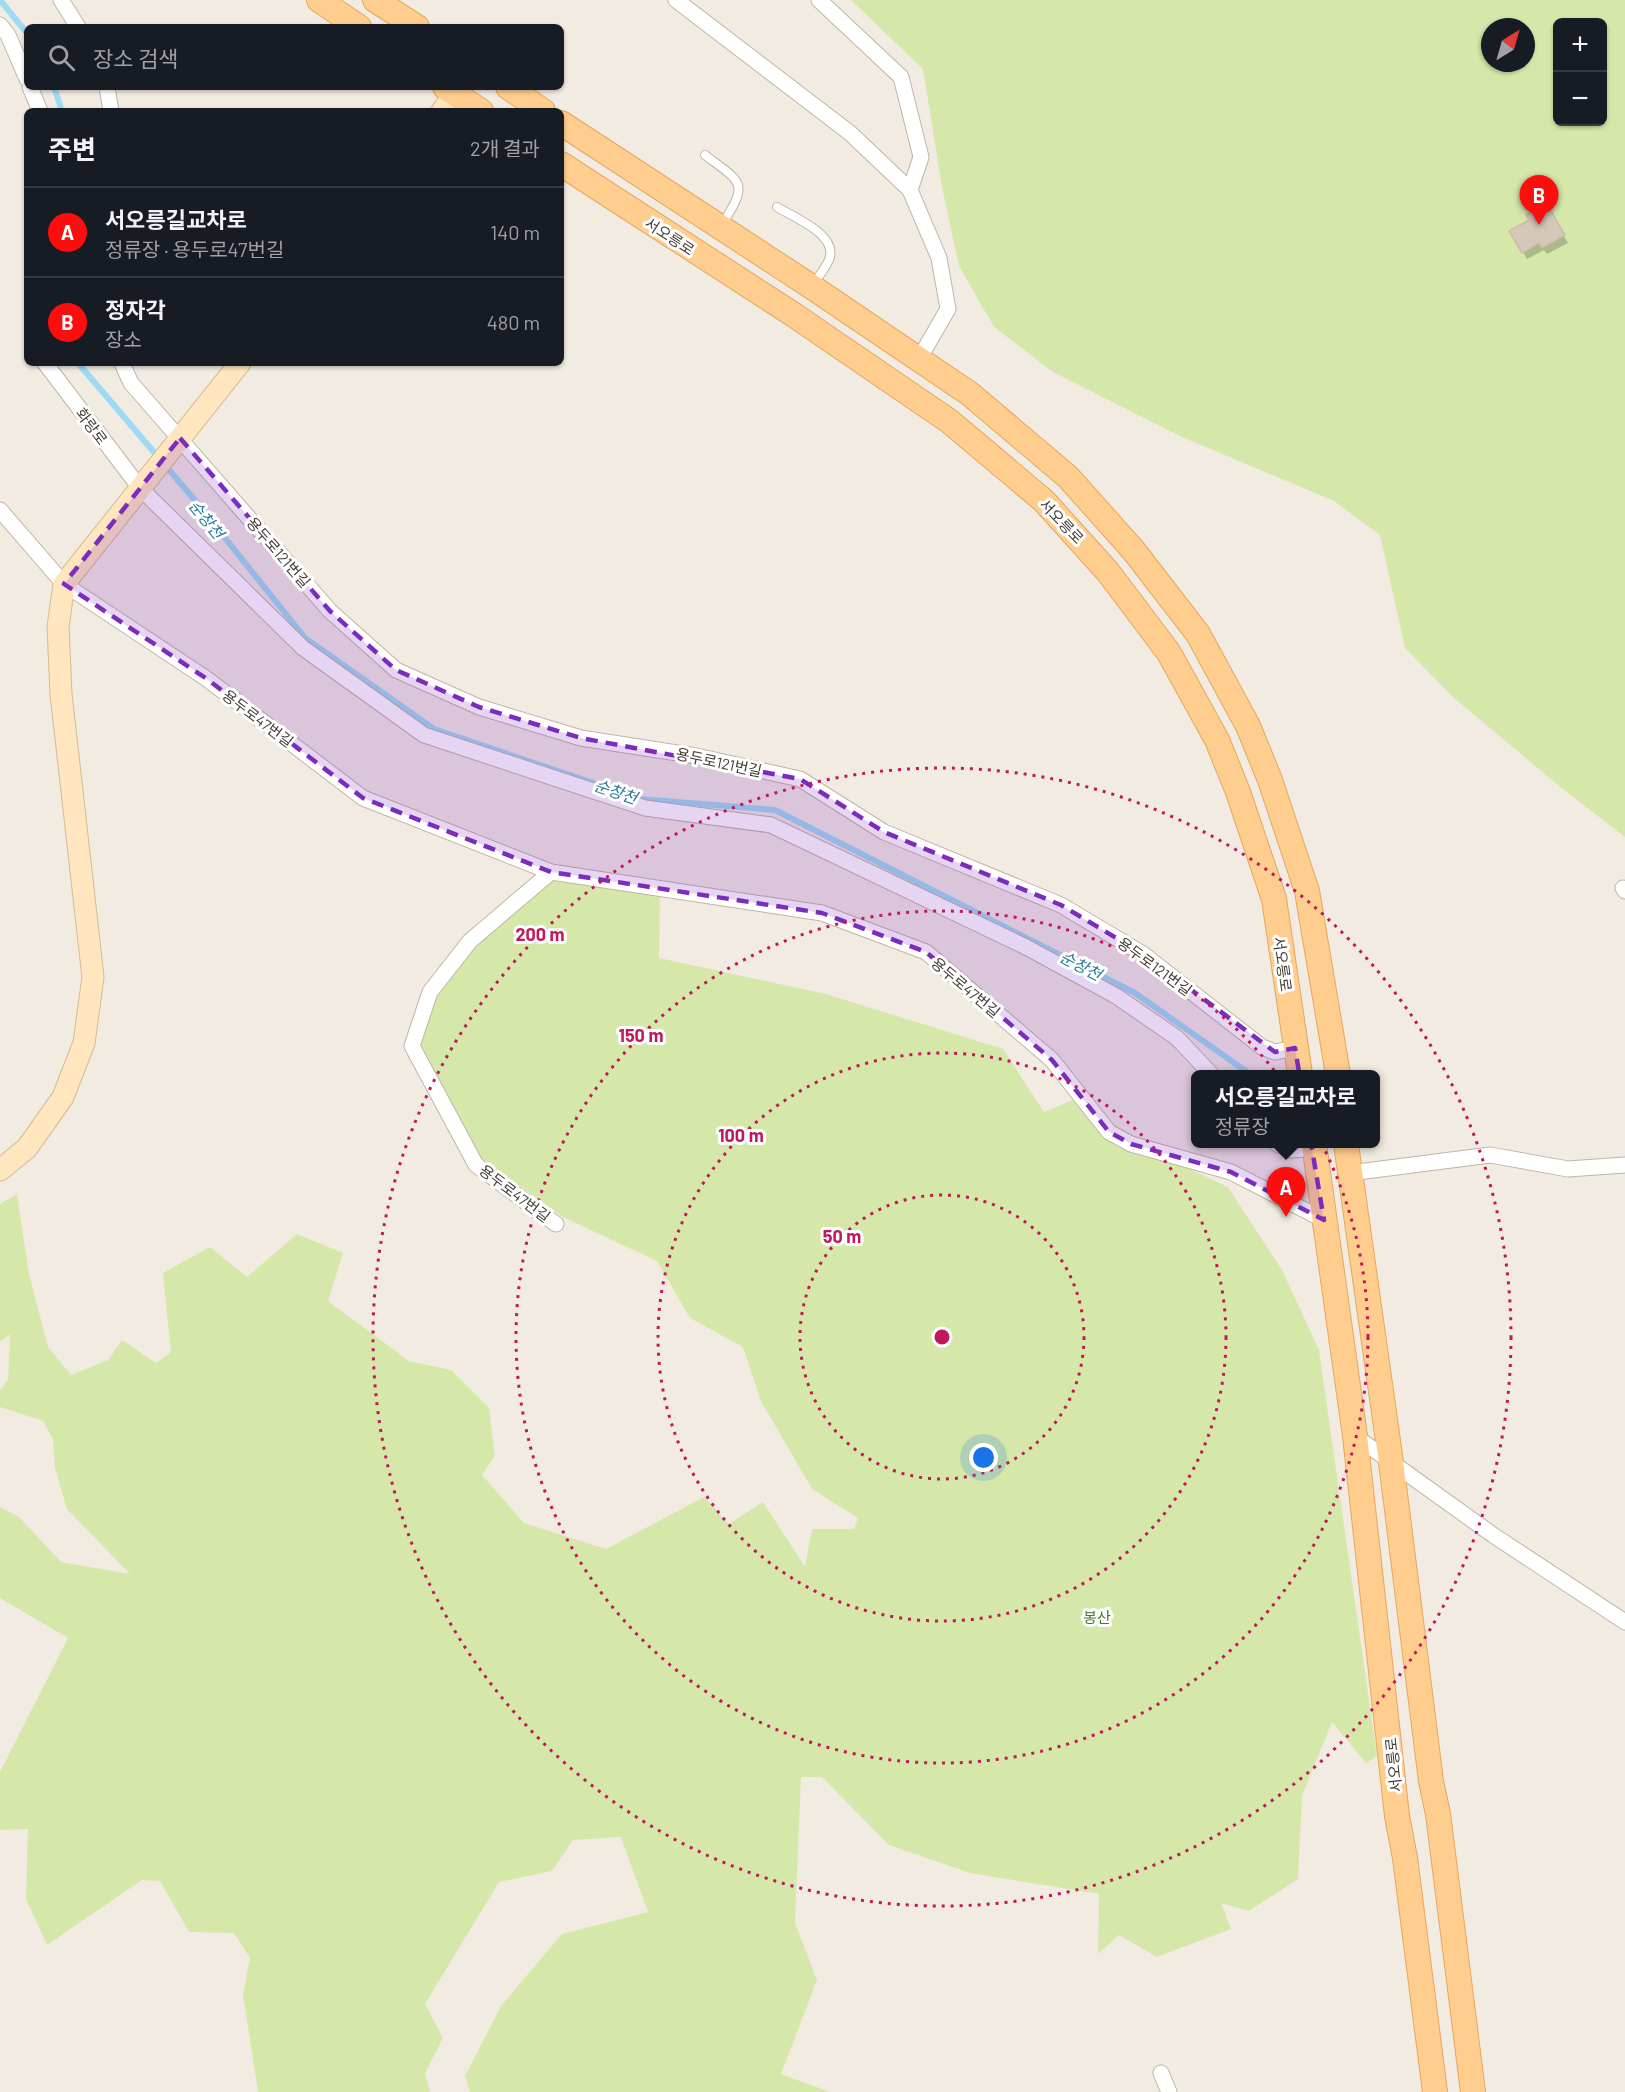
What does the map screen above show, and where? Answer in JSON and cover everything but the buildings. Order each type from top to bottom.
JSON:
[{"type":"main road","points":[[319,0],[355,24]]},
{"type":"main road","points":[[375,0],[412,24]]},
{"type":"main road","points":[[512,90],[539,108]]},
{"type":"main road","points":[[451,95],[475,108]]},
{"type":"main road","points":[[564,125],[919,359],[1006,423],[1068,477],[1134,551],[1198,634],[1248,726],[1288,832],[1307,891],[1337,1070]]},
{"type":"main road","name":"서오릉로","points":[[564,166],[794,315],[949,422],[1044,501],[1108,572],[1169,653],[1217,740],[1238,792],[1274,899],[1299,1070]]},
{"type":"main road","points":[[0,1170],[27,1148],[63,1097],[84,1042],[93,977],[62,694],[58,627],[64,584],[238,366]]},
{"type":"main road","name":"서오릉로","points":[[1314,1148],[1355,1436],[1397,1816],[1405,1858],[1435,2092]]},
{"type":"main road","points":[[1347,1148],[1391,1462],[1473,2092]]},
{"type":"street","points":[[61,0],[76,24]]},
{"type":"street","points":[[676,0],[850,133],[910,190],[939,258],[948,309],[919,359]]},
{"type":"street","points":[[819,0],[901,77],[921,157],[910,190]]},
{"type":"street","points":[[0,25],[9,35],[24,72]]},
{"type":"street","points":[[31,90],[39,108]]},
{"type":"street","points":[[108,90],[110,108]]},
{"type":"street","name":"화랑로","points":[[47,366],[144,482],[303,648],[424,735],[645,808],[771,825],[1026,947],[1116,996],[1177,1038],[1207,1070]]},
{"type":"street","name":"용두로121번길","points":[[123,366],[131,383],[176,443],[330,611],[396,670],[479,707],[581,738],[696,756],[800,779],[884,832],[1061,904],[1143,954],[1262,1047],[1275,1052],[1295,1048]]},
{"type":"street","name":"용두로47번길","points":[[0,510],[64,584],[207,679],[363,798],[551,872],[822,913],[926,952],[1052,1060],[1109,1132],[1131,1144],[1231,1172],[1324,1220]]},
{"type":"street","name":"용두로47번길","points":[[551,872],[470,941],[430,992],[412,1046],[476,1165],[556,1224]]},
{"type":"street","points":[[1288,1148],[1292,1150],[1303,1148]]},
{"type":"street","points":[[1350,1173],[1490,1155],[1568,1169],[1625,1165]]},
{"type":"street","points":[[1355,1436],[1493,1535],[1625,1622]]},
{"type":"street","points":[[1161,2073],[1169,2092]]},
{"type":"lane","points":[[705,155],[734,177],[738,186],[739,198],[720,228]]},
{"type":"lane","points":[[777,207],[826,237],[830,247],[829,258],[812,287]]},
{"type":"highlighted area","points":[[180,438],[330,611],[396,670],[479,707],[581,738],[800,779],[884,832],[1061,905],[1143,954],[1275,1052],[1295,1048],[1324,1220],[1231,1172],[1131,1144],[1109,1132],[1052,1060],[926,952],[822,913],[551,872],[363,798],[207,679],[64,584]]},
{"type":"green space","points":[[851,0],[1625,0],[1625,837],[1564,790],[1454,698],[1405,648],[1380,535],[1334,501],[1182,437],[1053,372],[994,327],[959,266],[942,187],[923,69]]},
{"type":"green space","name":"봉산","points":[[552,879],[660,897],[659,958],[826,994],[1003,1049],[1044,1112],[1073,1100],[1119,1148],[1181,1165],[1228,1187],[1282,1270],[1319,1350],[1377,1756],[1366,1763],[1332,1722],[1302,1796],[1298,1879],[1249,1911],[1221,1903],[1231,1929],[1157,1957],[1119,1935],[1098,1954],[1099,1894],[970,1873],[889,1845],[822,1777],[801,1777],[795,1923],[817,1980],[781,2074],[830,2092],[470,2092],[465,2076],[501,2006],[562,1934],[648,1912],[621,1837],[573,1840],[552,1871],[499,1882],[425,2004],[443,2038],[425,2073],[430,2092],[258,2092],[243,1995],[250,1958],[234,1933],[189,1932],[160,1881],[142,1880],[47,1945],[26,1899],[28,1829],[0,1830],[0,1772],[68,1638],[0,1598],[0,1507],[19,1517],[61,1562],[130,1574],[67,1509],[55,1468],[53,1439],[43,1421],[0,1407],[0,1390],[8,1380],[10,1334],[0,1342],[0,1204],[17,1194],[29,1274],[48,1347],[71,1375],[108,1360],[122,1340],[156,1363],[171,1352],[163,1273],[210,1247],[247,1277],[297,1234],[343,1253],[328,1301],[409,1361],[451,1370],[489,1408],[495,1456],[482,1475],[524,1523],[606,1549],[704,1497],[729,1524],[763,1502],[805,1567],[812,1529],[854,1529],[858,1518],[812,1489],[761,1401],[743,1347],[690,1318],[657,1261],[563,1217],[481,1158],[421,1045],[435,995],[474,947]]},
{"type":"waterway","name":"순창천","points":[[0,0],[24,29]]},
{"type":"waterway","name":"순창천","points":[[55,90],[61,108]]},
{"type":"waterway","name":"순창천","points":[[81,366],[193,498],[305,638],[434,729],[611,789]]},
{"type":"waterway","name":"순창천","points":[[640,799],[775,810],[1135,993],[1244,1070]]},
{"type":"place","name":"정자각","points":[[1539,225]]},
{"type":"place","name":"서오릉길교차로","points":[[1286,1217]]}]
